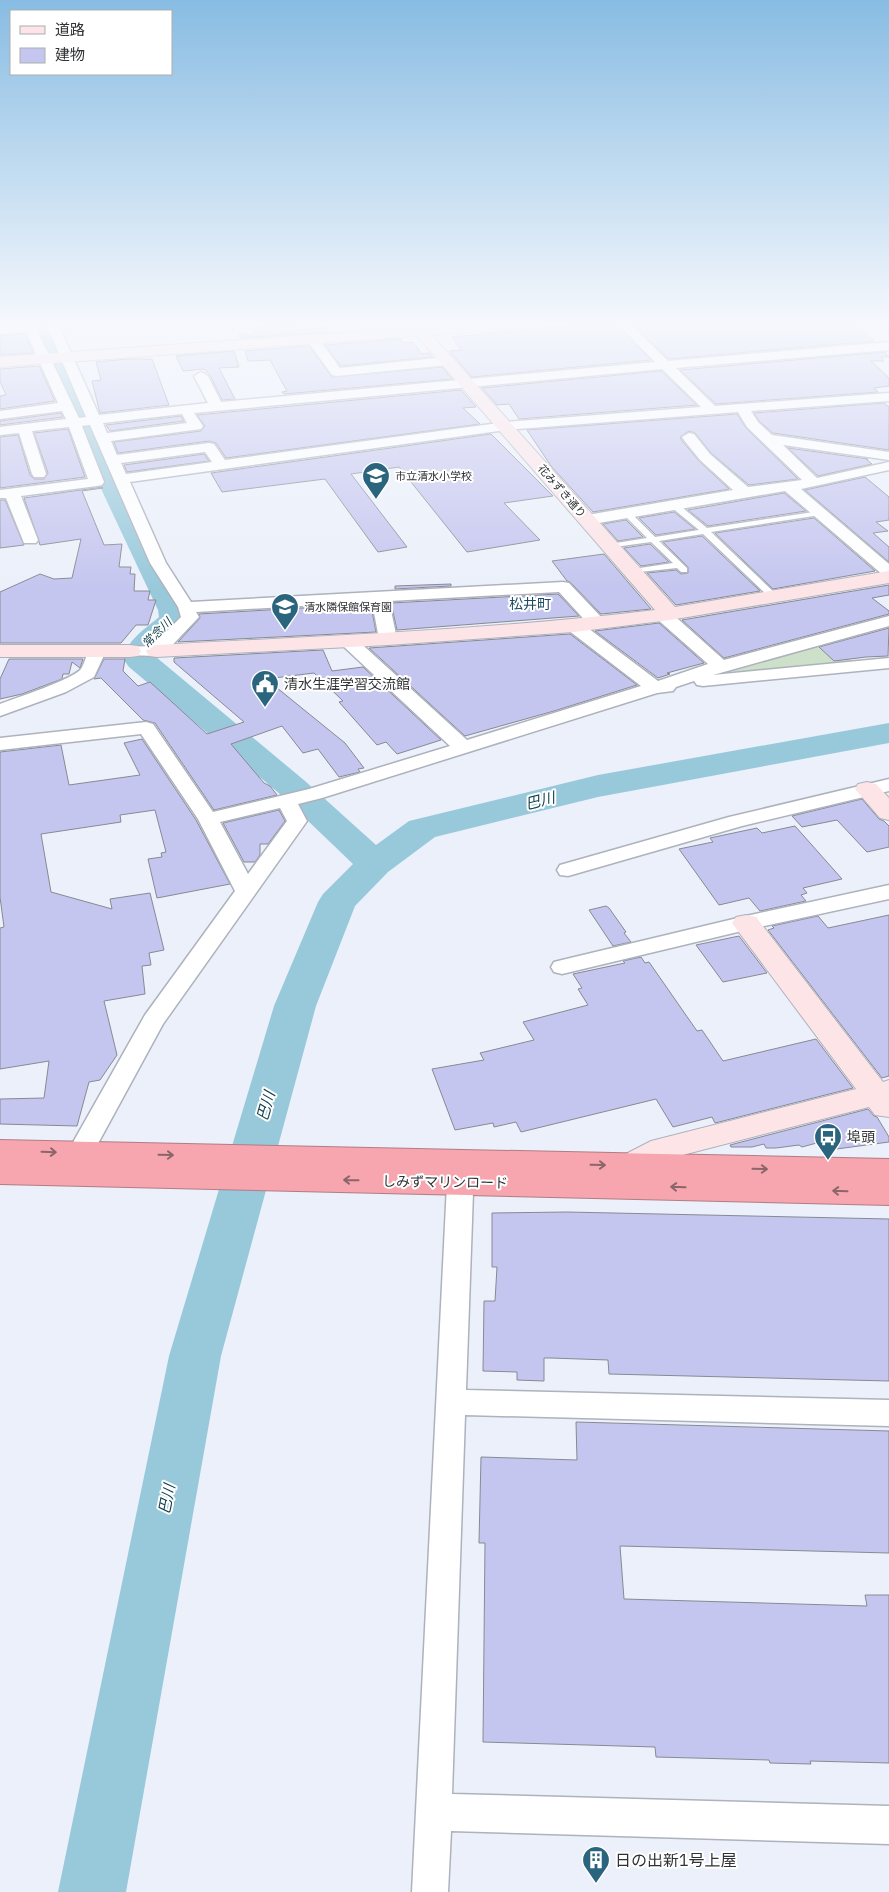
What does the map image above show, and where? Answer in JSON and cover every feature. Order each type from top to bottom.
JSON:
[{"type":"highway","name":"しみずマリンロード","points":[[0,1151],[80,1153],[115,1164]]},
{"type":"highway","name":"しみずマリンロード","points":[[0,1172],[115,1164],[630,1176],[889,1192]]},
{"type":"highway","name":"しみずマリンロード","points":[[630,1176],[889,1171]]},
{"type":"street","points":[[0,415],[20,412]]},
{"type":"street","points":[[30,540],[6,493],[97,482],[69,412]]},
{"type":"street","points":[[91,412],[158,564],[186,607],[190,617],[186,623],[162,643],[157,651]]},
{"type":"street","points":[[0,431],[155,412]]},
{"type":"street","points":[[102,438],[196,426],[187,412]]},
{"type":"street","name":"花みずき通り","points":[[494,412],[633,572],[666,614]]},
{"type":"street","points":[[120,479],[506,426],[681,412]]},
{"type":"street","points":[[745,412],[752,424],[814,483]]},
{"type":"street","points":[[24,428],[40,474]]},
{"type":"street","points":[[689,437],[704,457],[745,492]]},
{"type":"street","points":[[768,439],[889,456]]},
{"type":"street","points":[[112,460],[209,447],[220,466]]},
{"type":"street","points":[[587,520],[745,492],[814,483],[889,466]]},
{"type":"street","points":[[74,470],[92,468]]},
{"type":"street","points":[[0,480],[57,472]]},
{"type":"street","points":[[788,486],[889,572]]},
{"type":"street","points":[[0,651],[157,651],[388,639],[574,626],[666,614],[889,577]]},
{"type":"street","points":[[186,607],[562,587],[597,623]]},
{"type":"street","points":[[380,598],[388,639]]},
{"type":"street","points":[[666,614],[721,666]]},
{"type":"street","points":[[208,819],[315,794],[721,666],[889,621]]},
{"type":"street","points":[[574,626],[656,688],[694,682],[889,663]]},
{"type":"street","points":[[827,638],[867,666]]},
{"type":"street","points":[[348,641],[464,748]]},
{"type":"street","points":[[0,710],[60,688],[88,673],[97,651]]},
{"type":"street","points":[[0,744],[146,728],[176,769],[208,819],[246,891]]},
{"type":"street","points":[[568,870],[736,821],[878,787],[889,812]]},
{"type":"street","points":[[80,1153],[152,1021],[297,822],[287,801]]},
{"type":"street","points":[[562,967],[746,923],[889,892]]},
{"type":"street","points":[[630,1176],[662,1148],[885,1098],[746,923]]},
{"type":"street","points":[[430,1890],[452,1402],[448,1172]]},
{"type":"street","points":[[452,1402],[889,1413]]},
{"type":"street","points":[[434,1812],[889,1826]]},
{"type":"lane","points":[[674,505],[704,530],[773,596]]},
{"type":"lane","points":[[626,513],[681,568],[633,572]]},
{"type":"lane","points":[[610,546],[820,513]]},
{"type":"green space","points":[[827,641],[858,665],[740,676],[727,667]]},
{"type":"building","points":[[226,412],[468,412],[480,424],[226,458],[216,443],[209,441],[118,453],[114,442],[201,431],[205,426],[197,415]]},
{"type":"building","points":[[515,412],[604,412],[519,419]]},
{"type":"building","points":[[889,412],[889,450],[773,433],[759,421],[754,413]]},
{"type":"building","points":[[61,413],[63,417],[0,425],[0,421]]},
{"type":"building","points":[[737,414],[746,428],[798,479],[749,485],[711,453],[695,433],[689,431],[680,437],[682,441],[699,461],[729,489],[593,512],[551,466],[527,430]]},
{"type":"building","points":[[181,416],[184,421],[110,431],[106,425]]},
{"type":"building","points":[[68,429],[85,477],[0,488],[0,437],[18,435],[30,475],[34,479],[44,479],[48,473],[34,433]]},
{"type":"building","points":[[491,434],[553,496],[504,503],[540,540],[467,552],[399,467],[351,474],[407,547],[378,552],[325,479],[222,492],[211,473]]},
{"type":"building","points":[[788,448],[868,459],[866,459],[872,464],[818,476]]},
{"type":"building","points":[[204,454],[209,461],[127,472],[124,465]]},
{"type":"building","points":[[865,477],[889,497],[889,520],[876,522],[888,531],[873,533],[889,547],[889,562],[805,490]]},
{"type":"building","points":[[102,487],[82,491],[104,545],[122,544],[119,567],[131,567],[130,574],[135,574],[134,591],[150,591],[148,600],[156,600],[148,625],[136,625],[121,643],[0,643],[0,592],[40,574],[54,579],[72,578],[81,539],[40,545],[24,498]]},
{"type":"building","points":[[784,493],[806,511],[708,526],[688,510]]},
{"type":"building","points":[[0,500],[5,500],[24,545],[0,548]]},
{"type":"building","points":[[674,512],[695,529],[656,535],[639,518]]},
{"type":"building","points":[[814,518],[875,571],[773,589],[715,533]]},
{"type":"building","points":[[626,520],[643,537],[618,541],[603,524]]},
{"type":"building","points":[[702,536],[760,591],[676,605],[647,573],[676,570],[681,574],[688,573],[688,567],[663,542]]},
{"type":"building","points":[[650,544],[669,562],[641,566],[624,548]]},
{"type":"building","points":[[604,554],[651,609],[601,614],[567,581],[552,561]]},
{"type":"building","points":[[451,584],[451,586],[395,589],[395,586]]},
{"type":"building","points":[[889,585],[889,595],[872,598],[889,611],[889,614],[724,658],[682,620]]},
{"type":"building","points":[[558,594],[579,616],[397,630],[391,603]]},
{"type":"building","points":[[336,606],[336,608],[371,606],[376,632],[178,642],[200,618],[199,614]]},
{"type":"building","points":[[659,623],[704,663],[667,673],[670,674],[658,678],[595,631]]},
{"type":"building","points":[[889,628],[888,656],[834,661],[819,647]]},
{"type":"building","points":[[570,634],[637,685],[465,736],[369,648]]},
{"type":"building","points":[[323,650],[332,671],[363,667],[441,740],[397,754],[386,742],[377,745],[339,702],[343,701],[314,673],[266,679],[345,743],[364,768],[358,769],[360,772],[339,777],[318,749],[303,753],[282,726],[231,744],[264,783],[270,786],[277,795],[214,810],[155,723],[143,720],[101,678],[94,679],[104,659],[125,659],[123,671],[138,686],[150,682],[207,734],[244,722],[174,662],[174,658]]},
{"type":"building","points":[[9,659],[83,659],[80,668],[72,662],[69,674],[63,674],[62,679],[22,694],[0,699],[0,679]]},
{"type":"building","points":[[142,739],[196,820],[230,884],[157,898],[148,859],[162,857],[161,853],[166,852],[155,810],[120,815],[121,822],[41,834],[51,892],[112,909],[110,899],[150,893],[164,950],[149,953],[151,965],[142,966],[145,994],[104,1001],[117,1055],[100,1080],[89,1082],[77,1126],[0,1124],[0,1099],[44,1098],[49,1061],[0,1069],[0,928],[4,927],[0,897],[0,752],[61,745],[69,785],[140,775],[124,743]]},
{"type":"building","points":[[862,799],[879,819],[889,826],[889,847],[867,852],[837,820],[802,827],[792,816]]},
{"type":"building","points":[[279,810],[285,821],[268,844],[260,844],[260,855],[255,862],[244,862],[223,823]]},
{"type":"building","points":[[795,826],[842,879],[803,888],[807,893],[801,895],[806,901],[760,911],[749,898],[719,905],[679,849],[713,842],[710,838],[757,828],[762,833]]},
{"type":"building","points":[[606,906],[626,932],[624,933],[631,942],[613,946],[589,910]]},
{"type":"building","points":[[889,915],[889,1076],[882,1078],[768,930],[774,928],[772,926],[818,916],[828,928]]},
{"type":"building","points":[[739,936],[767,973],[723,982],[696,945]]},
{"type":"building","points":[[641,957],[645,963],[649,962],[697,1031],[702,1030],[723,1061],[816,1039],[853,1088],[715,1123],[712,1117],[673,1127],[656,1099],[521,1132],[516,1122],[494,1127],[493,1123],[455,1130],[432,1069],[484,1060],[480,1053],[534,1040],[523,1022],[588,1005],[578,989],[582,988],[573,974],[625,963],[623,961]]},
{"type":"building","points":[[868,1109],[877,1117],[889,1137],[889,1142],[829,1150],[824,1141],[802,1147],[799,1145],[766,1148],[764,1144],[752,1147],[731,1147],[730,1145]]},
{"type":"building","points":[[567,1212],[889,1219],[889,1381],[609,1374],[608,1360],[551,1358],[544,1358],[544,1381],[517,1380],[517,1372],[483,1371],[484,1301],[495,1301],[497,1267],[492,1267],[492,1213]]},
{"type":"building","points":[[576,1422],[889,1431],[889,1553],[620,1546],[624,1599],[867,1606],[865,1595],[889,1595],[889,1763],[810,1761],[811,1764],[770,1763],[769,1760],[656,1757],[655,1747],[483,1742],[485,1543],[479,1543],[481,1457],[577,1460]]},
{"type":"waterway","name":"常念川","points":[[80,412],[100,459],[173,610],[174,619],[141,649],[140,660],[293,788],[375,864]]},
{"type":"waterway","name":"巴川","points":[[375,864],[422,829],[598,786],[889,733]]},
{"type":"waterway","name":"巴川","points":[[92,1892],[195,1356],[295,1006],[337,902],[375,864]]},
{"type":"place","name":"市立清水小学校","points":[[376,500]]},
{"type":"place","name":"清水隣保館保育園","points":[[285,631]]},
{"type":"place","name":"清水生涯学習交流館","points":[[265,708]]},
{"type":"place","name":"埠頭","points":[[828,1161]]},
{"type":"place","name":"日の出新1号上屋","points":[[596,1884]]},
{"type":"district","name":"松井町","points":[[530,604]]}]
